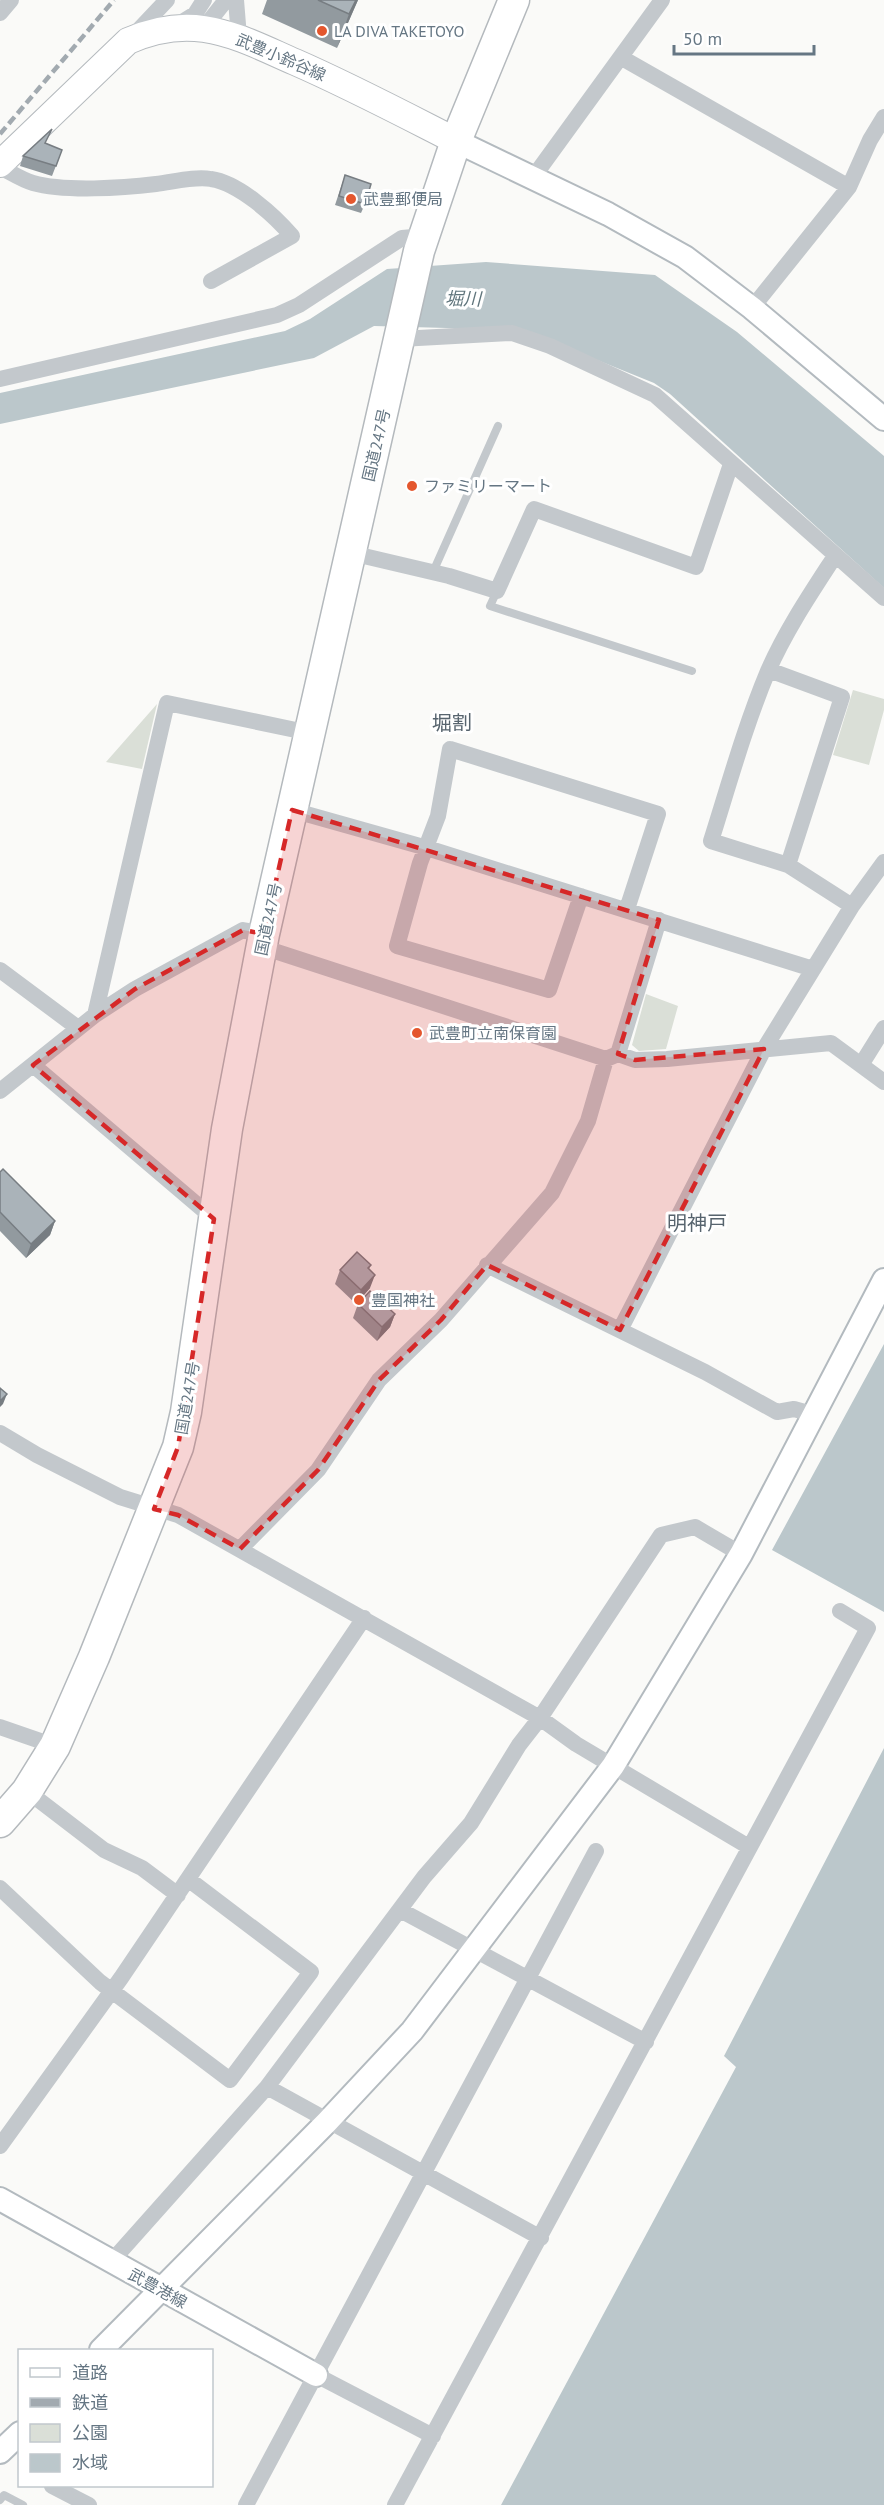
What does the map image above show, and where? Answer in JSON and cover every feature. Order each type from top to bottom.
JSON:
[{"type":"highway","name":"国道247号","points":[[0,1822],[27,1791],[55,1746],[154,1509],[177,1448],[186,1412],[227,1129],[263,941],[422,244],[456,141],[514,0]]},
{"type":"main road","name":"武豊小鈴谷線","points":[[0,165],[128,41],[150,31],[173,28],[203,29],[238,37],[315,71],[456,141]]},
{"type":"street","points":[[0,13],[11,0]]},
{"type":"street","points":[[128,41],[167,0]]},
{"type":"street","points":[[173,28],[195,14],[204,0]]},
{"type":"street","points":[[203,29],[226,0]]},
{"type":"street","points":[[236,0],[238,37]]},
{"type":"street","points":[[532,179],[662,0]]},
{"type":"street","points":[[622,58],[849,188]]},
{"type":"street","points":[[752,308],[849,188],[870,140],[884,117]]},
{"type":"street","points":[[456,141],[608,214],[685,256],[752,308],[884,419]]},
{"type":"street","points":[[0,165],[31,183],[55,186],[134,187],[208,178],[224,182],[281,223],[292,237],[211,281]]},
{"type":"street","points":[[0,379],[277,315],[299,305],[402,238],[422,244]]},
{"type":"street","points":[[402,334],[512,333],[550,346],[655,395],[884,598]]},
{"type":"street","points":[[351,553],[433,572],[497,591],[534,508],[696,567],[731,464]]},
{"type":"street","points":[[835,556],[794,620],[769,670],[752,714],[711,841],[788,865],[852,906]]},
{"type":"street","points":[[769,670],[842,697],[788,865]]},
{"type":"street","points":[[95,1015],[167,703],[310,733]]},
{"type":"street","points":[[581,896],[549,990],[397,946],[420,863],[438,816],[450,749],[658,814],[627,909]]},
{"type":"street","points":[[292,810],[427,848],[627,909],[813,969]]},
{"type":"street","points":[[620,1330],[764,1049],[852,906],[884,862]]},
{"type":"street","points":[[240,1549],[318,1470],[379,1380],[441,1320],[552,1193],[564,1174],[588,1121],[659,921]]},
{"type":"street","points":[[0,1091],[95,1015],[135,989],[243,930],[263,941],[612,1057],[646,1060],[831,1043],[884,1082]]},
{"type":"street","points":[[0,970],[78,1028]]},
{"type":"street","points":[[861,1065],[884,1028]]},
{"type":"street","points":[[33,1065],[214,1219]]},
{"type":"street","points":[[487,1265],[620,1330],[777,1412],[794,1409],[813,1414]]},
{"type":"street","points":[[102,2349],[327,2122],[412,2031],[613,1766],[741,1554],[884,1280]]},
{"type":"street","points":[[0,1433],[37,1455],[120,1497],[178,1515],[240,1549],[540,1718],[554,1730],[749,1846]]},
{"type":"street","points":[[111,2262],[267,2087],[400,1910],[471,1823],[519,1745],[540,1718],[661,1535],[695,1527],[741,1554]]},
{"type":"street","points":[[395,2505],[868,1628],[840,1611]]},
{"type":"street","points":[[0,2146],[178,1895],[364,1618]]},
{"type":"street","points":[[0,1727],[55,1746]]},
{"type":"street","points":[[27,1791],[104,1850],[142,1868],[178,1895]]},
{"type":"street","points":[[246,2505],[596,1851]]},
{"type":"street","points":[[0,1888],[111,1990],[231,2080],[311,1972],[188,1879]]},
{"type":"street","points":[[400,1910],[646,2042]]},
{"type":"street","points":[[267,2087],[541,2238]]},
{"type":"street","name":"武豊港線","points":[[0,2199],[316,2375]]},
{"type":"street","points":[[316,2375],[432,2436]]},
{"type":"street","points":[[0,2452],[18,2435]]},
{"type":"street","points":[[54,2487],[89,2505]]},
{"type":"lane","points":[[433,572],[498,426]]},
{"type":"lane","points":[[497,591],[490,606],[692,671]]},
{"type":"lane","points":[[0,2500],[4,2495],[23,2505]]},
{"type":"highlighted area","points":[[292,810],[659,920],[618,1054],[635,1060],[764,1049],[620,1330],[487,1265],[441,1320],[379,1380],[318,1470],[240,1549],[178,1515],[154,1509],[178,1447],[214,1219],[33,1065],[135,989],[243,930],[264,934]]},
{"type":"green space","points":[[853,690],[884,699],[884,710],[869,765],[833,755]]},
{"type":"green space","points":[[157,704],[142,769],[106,762]]},
{"type":"green space","points":[[646,994],[678,1006],[666,1049],[639,1051],[632,1045]]},
{"type":"water","name":"堀川","points":[[486,262],[655,275],[737,332],[884,456],[884,588],[670,394],[654,383],[523,330],[374,326],[314,358],[0,424],[0,393],[285,331],[310,319],[387,269]]},
{"type":"water","points":[[884,1344],[884,1612],[772,1550]]},
{"type":"water","points":[[884,1748],[884,2505],[501,2505],[736,2067],[724,2056]]},
{"type":"building","points":[[318,0],[356,0],[349,14]]},
{"type":"building","points":[[52,129],[45,143],[62,150],[56,166],[23,156]]},
{"type":"building","points":[[345,175],[371,184],[365,204],[339,196]]},
{"type":"building","points":[[3,1169],[55,1221],[31,1244],[0,1212],[0,1172]]},
{"type":"building","points":[[357,1252],[371,1265],[368,1268],[375,1275],[361,1290],[340,1270]]},
{"type":"building","points":[[370,1291],[395,1314],[382,1327],[358,1304]]},
{"type":"building","points":[[0,1388],[7,1394],[0,1401]]},
{"type":"railway","points":[[0,134],[114,0]]},
{"type":"place","name":"LA DIVA TAKETOYO","points":[[322,31]]},
{"type":"place","name":"武豊郵便局","points":[[351,199]]},
{"type":"place","name":"ファミリーマート","points":[[412,486]]},
{"type":"place","name":"武豊町立南保育園","points":[[417,1033]]},
{"type":"place","name":"豊国神社","points":[[359,1300]]},
{"type":"district","name":"堀割","points":[[452,723]]},
{"type":"district","name":"明神戸","points":[[697,1223]]}]
